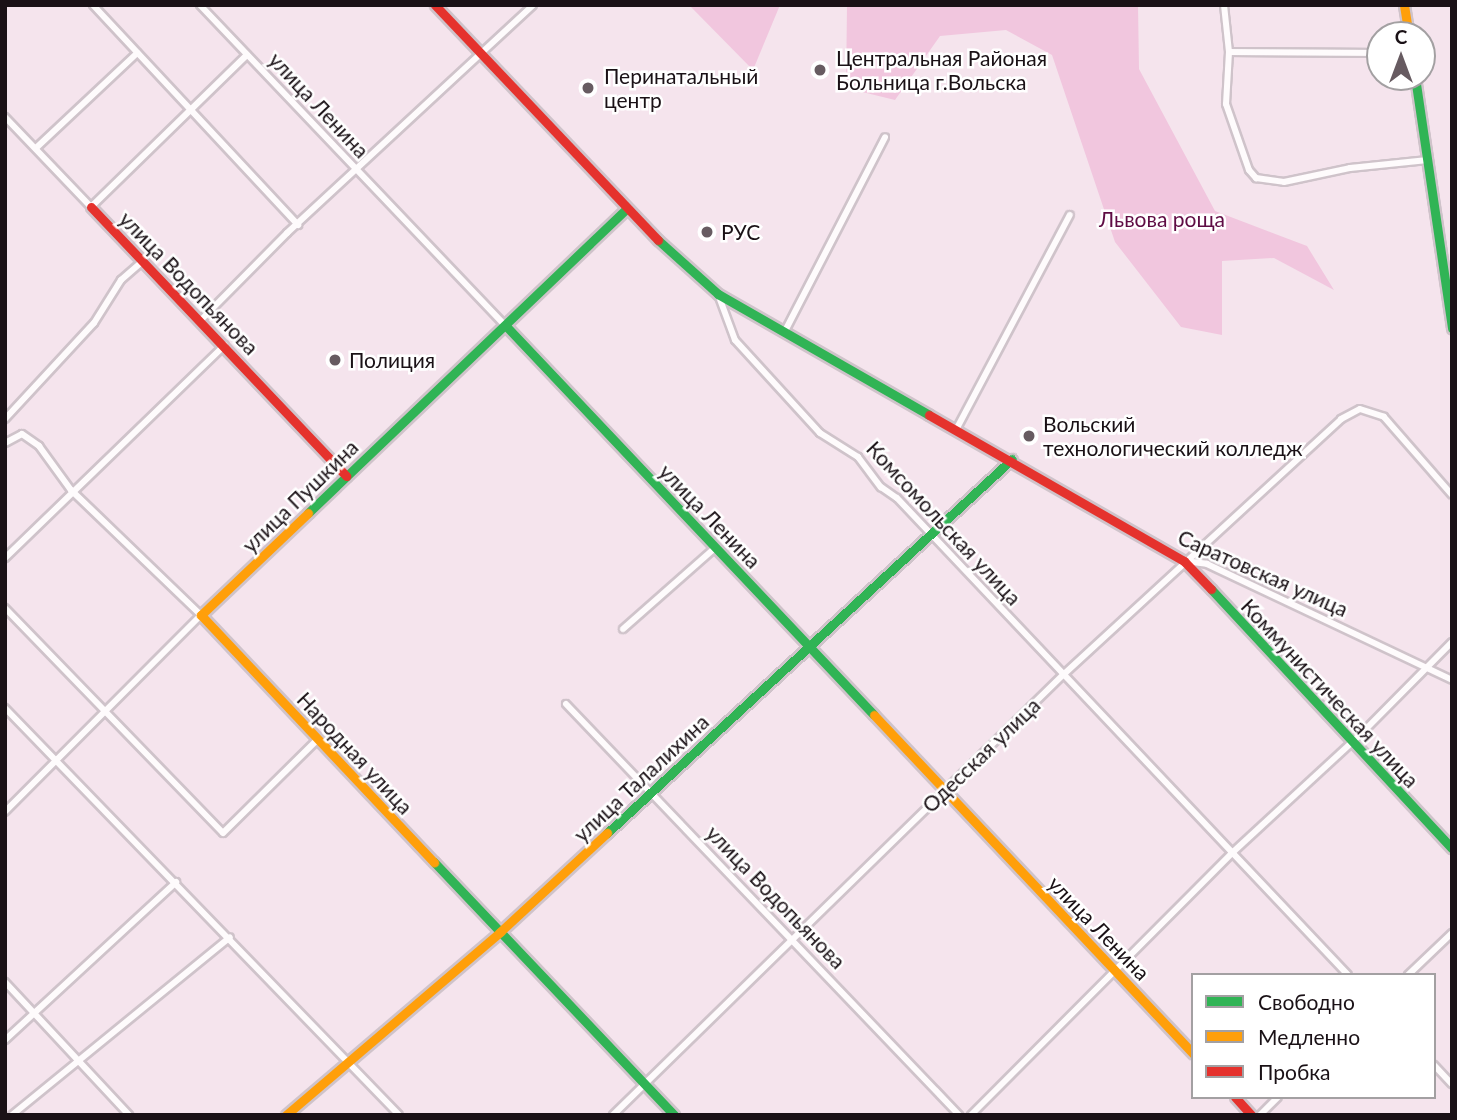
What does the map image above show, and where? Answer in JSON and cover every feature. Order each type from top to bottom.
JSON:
[{"type":"street","points":[[93,5],[298,225]]},
{"type":"street","name":"улица Ленина","points":[[200,5],[1191,1051]]},
{"type":"street","name":"Комсомольская улица","points":[[435,5],[625,210],[718,294],[735,340],[820,433],[859,457],[881,487],[929,532],[1346,973]]},
{"type":"street","points":[[200,321],[298,225],[533,5]]},
{"type":"street","points":[[1224,5],[1229,52],[1226,104],[1249,170],[1256,178],[1284,182],[1350,168],[1428,160]]},
{"type":"street","points":[[1229,52],[1366,53]]},
{"type":"street","points":[[36,148],[137,53]]},
{"type":"street","points":[[91,206],[247,55]]},
{"type":"street","points":[[1417,91],[1452,328]]},
{"type":"street","name":"улица Водопьянова","points":[[5,117],[225,345],[345,476]]},
{"type":"street","points":[[785,331],[885,137]]},
{"type":"street","name":"улица Пушкина","points":[[5,812],[201,614],[506,327],[625,210]]},
{"type":"street","points":[[957,428],[1070,215]]},
{"type":"street","points":[[5,419],[94,323],[121,280],[143,261]]},
{"type":"street","name":"Саратовская улица","points":[[718,294],[1012,459],[1184,561],[1207,564],[1452,680]]},
{"type":"street","points":[[5,558],[71,490],[225,345]]},
{"type":"street","name":"Одесская улица","points":[[613,1115],[792,937],[1063,675],[1326,432],[1360,409],[1384,417],[1452,495]]},
{"type":"street","name":"Народная улица","points":[[5,443],[22,434],[30,438],[71,490],[201,614],[674,1115]]},
{"type":"street","name":"улица Талалихина","points":[[286,1115],[500,932],[929,532],[1012,459]]},
{"type":"street","points":[[623,629],[716,547]]},
{"type":"street","name":"Коммунистическая улица","points":[[1184,561],[1452,848]]},
{"type":"street","points":[[5,608],[223,833],[318,739]]},
{"type":"street","points":[[971,1115],[1232,853],[1352,743],[1452,642]]},
{"type":"street","name":"улица Водопьянова","points":[[566,704],[792,937],[959,1115]]},
{"type":"street","points":[[5,708],[53,761],[230,937],[398,1115]]},
{"type":"street","points":[[5,1040],[34,1010],[176,882]]},
{"type":"street","points":[[1410,973],[1452,933]]},
{"type":"street","points":[[12,1115],[82,1061],[230,937]]},
{"type":"street","points":[[5,982],[82,1061],[129,1115]]},
{"type":"street","points":[[1436,1067],[1452,1084]]},
{"type":"street","points":[[1237,1099],[1251,1115]]},
{"type":"street","points":[[1260,1115],[1276,1099]]},
{"type":"green space","points":[[689,5],[780,5],[753,70]]},
{"type":"green space","name":"Львова роща","points":[[847,5],[1138,5],[1139,69],[1215,211],[1307,246],[1334,290],[1274,258],[1222,261],[1222,335],[1181,327],[1115,242],[1052,55],[1006,30],[940,36],[895,100],[846,88]]},
{"type":"traffic: fast","points":[[1417,91],[1452,328]]},
{"type":"traffic: fast","points":[[308,513],[625,210]]},
{"type":"traffic: fast","points":[[658,240],[718,294],[929,415]]},
{"type":"traffic: fast","points":[[506,326],[874,715]]},
{"type":"traffic: fast","points":[[607,833],[1012,459]]},
{"type":"traffic: fast","points":[[1211,589],[1452,848]]},
{"type":"traffic: fast","points":[[434,862],[674,1115]]},
{"type":"traffic: slow","points":[[1404,5],[1407,21]]},
{"type":"traffic: slow","points":[[308,513],[201,615],[434,862]]},
{"type":"traffic: slow","points":[[874,715],[1191,1051]]},
{"type":"traffic: slow","points":[[286,1115],[500,932],[607,833]]},
{"type":"traffic: jam","points":[[435,5],[658,240]]},
{"type":"traffic: jam","points":[[91,207],[346,476]]},
{"type":"traffic: jam","points":[[929,415],[1184,561],[1211,589]]},
{"type":"traffic: jam","points":[[1237,1099],[1251,1115]]},
{"type":"place","name":"Центральная Районая Больница г.Вольска","points":[[820,70]]},
{"type":"place","name":"Перинатальный центр","points":[[588,88]]},
{"type":"place","name":"РУС","points":[[707,232]]},
{"type":"place","name":"Полиция","points":[[335,360]]},
{"type":"place","name":"Вольский технологический колледж","points":[[1029,436]]}]
